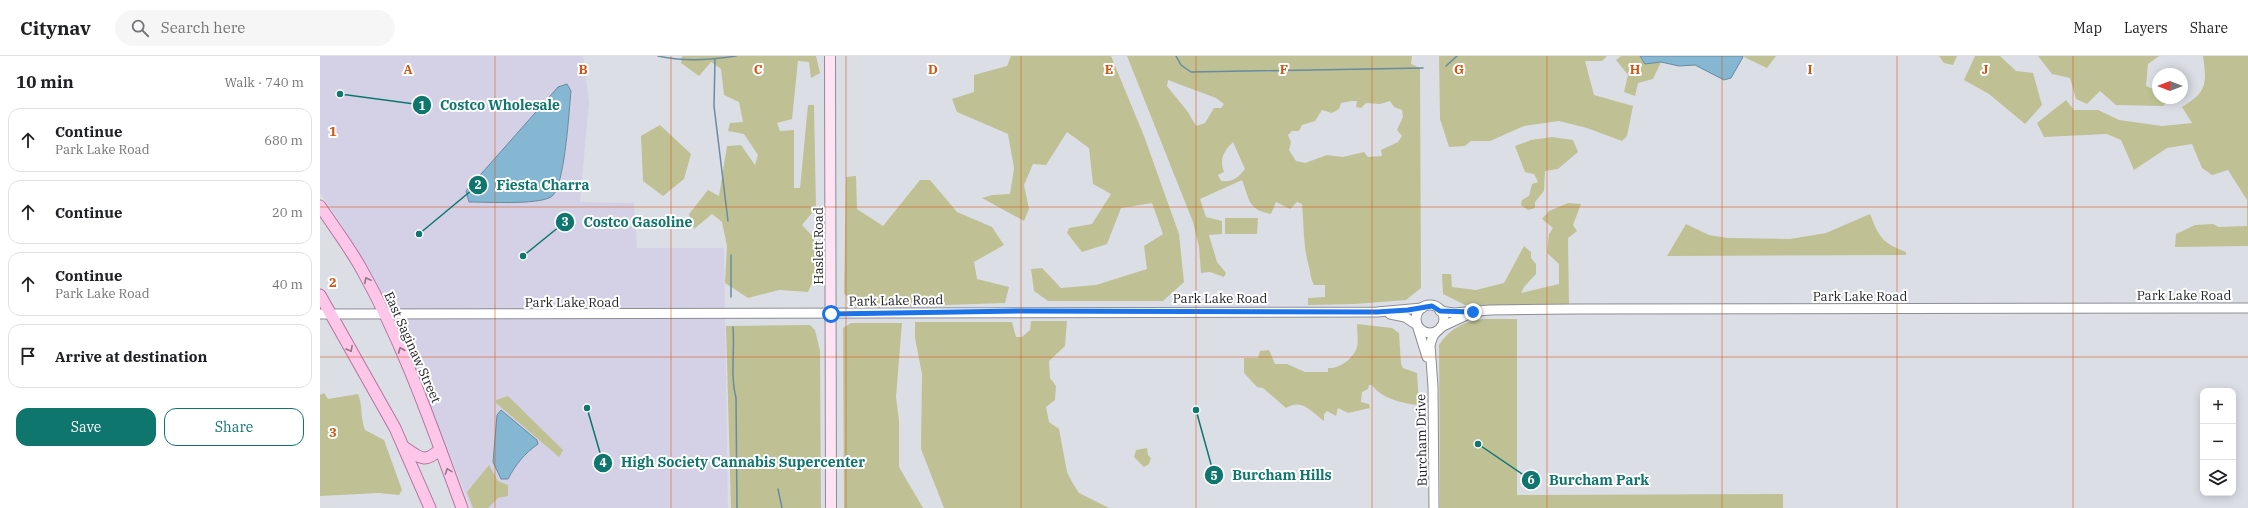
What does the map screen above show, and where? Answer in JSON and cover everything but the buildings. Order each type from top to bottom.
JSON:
[{"type":"main road","name":"Haslett Road","points":[[830,56],[830,508]]},
{"type":"main road","name":"East Saginaw Street","points":[[320,206],[361,268],[385,315],[420,396],[462,508]]},
{"type":"main road","points":[[320,295],[332,314],[404,447],[430,508]]},
{"type":"main road","points":[[404,447],[418,457],[424,459],[429,458],[440,449]]},
{"type":"street","points":[[1432,306],[1440,311],[1444,320],[1439,329],[1428,333],[1418,327],[1416,316],[1422,308],[1432,306]]},
{"type":"street","name":"Park Lake Road","points":[[320,314],[831,314],[1020,311],[1377,312],[1422,308]]},
{"type":"street","name":"Park Lake Road","points":[[1440,311],[1473,312],[1599,309],[2248,308]]},
{"type":"street","name":"Park Lake Road","points":[[1377,312],[1405,317],[1418,327]]},
{"type":"street","name":"Park Lake Road","points":[[1439,329],[1473,312]]},
{"type":"street","name":"Burcham Drive","points":[[1418,327],[1431,372]]},
{"type":"street","name":"Burcham Drive","points":[[1434,508],[1431,340],[1439,329]]},
{"type":"shaded area","points":[[320,56],[583,56],[589,102],[580,202],[634,203],[637,248],[724,248],[728,508],[471,508],[403,336],[340,222],[320,193]]},
{"type":"green space","points":[[682,56],[816,56],[820,73],[811,78],[809,62],[798,61],[792,119],[777,123],[780,131],[794,130],[794,188],[800,188],[808,105],[814,105],[816,208],[802,225],[816,240],[818,269],[808,292],[779,290],[748,298],[725,283],[727,246],[722,222],[712,214],[694,229],[689,214],[708,190],[719,196],[727,146],[741,145],[755,165],[758,155],[744,134],[728,131],[730,123],[743,122],[739,102],[724,95],[721,69],[711,62],[699,76],[681,63]]},
{"type":"green space","points":[[1011,56],[1111,56],[1144,136],[1179,234],[1184,282],[1163,301],[1048,301],[1034,291],[1031,269],[1042,268],[1061,288],[1096,285],[1147,269],[1144,246],[1163,234],[1152,203],[1121,208],[1107,244],[1082,252],[1067,233],[1069,228],[1092,224],[1111,194],[1093,184],[1089,148],[1067,132],[1046,165],[1033,164],[1024,185],[1029,209],[1024,221],[982,198],[992,195],[1010,194],[1014,168],[1008,134],[957,112],[952,99],[974,92],[974,75],[1007,66]]},
{"type":"green space","points":[[1127,56],[1412,56],[1411,64],[1420,68],[1421,288],[1406,300],[1355,304],[1308,305],[1308,298],[1325,297],[1325,285],[1314,285],[1311,278],[1305,244],[1302,204],[1297,202],[1290,209],[1276,202],[1271,214],[1263,212],[1250,203],[1242,180],[1200,199],[1206,217],[1222,221],[1222,234],[1209,235],[1217,262],[1226,273],[1224,277],[1210,272],[1201,273],[1199,247],[1193,222]],"holes":[[[1168,80],[1216,98],[1224,104],[1221,108],[1214,108],[1205,123],[1196,126],[1188,112],[1167,86]],[[1357,101],[1356,107],[1361,108],[1366,103],[1380,104],[1390,101],[1394,107],[1402,110],[1403,117],[1397,130],[1402,136],[1398,142],[1381,150],[1382,156],[1368,157],[1364,152],[1343,157],[1327,155],[1305,163],[1296,161],[1289,150],[1291,142],[1288,135],[1292,131],[1299,131],[1302,125],[1315,121],[1322,110],[1332,113],[1339,109],[1341,103]],[[1233,142],[1245,169],[1235,179],[1221,181],[1218,175],[1224,172],[1222,159]]]},
{"type":"green space","points":[[1439,56],[1607,56],[1602,61],[1585,61],[1594,95],[1633,106],[1627,136],[1622,141],[1587,128],[1559,121],[1524,126],[1490,141],[1471,141],[1465,146],[1449,147],[1440,119]]},
{"type":"green space","points":[[1621,56],[1640,56],[1645,64],[1661,62],[1653,79],[1638,83],[1635,96],[1624,92],[1628,75],[1616,60]]},
{"type":"green space","points":[[1742,56],[1776,56],[1767,68]]},
{"type":"green space","points":[[1939,56],[1957,56],[1953,65],[1944,63]]},
{"type":"green space","points":[[1975,56],[2000,56],[2016,71],[2033,73],[2042,105],[2025,124],[1989,94],[1964,80]]},
{"type":"green space","points":[[2038,56],[2159,56],[2148,64],[2146,86],[2152,88],[2152,104],[2165,104],[2163,106],[2116,105],[2100,91],[2087,104],[2076,99],[2070,78],[2052,74]]},
{"type":"green space","points":[[2203,56],[2248,56],[2248,246],[2175,247],[2176,234],[2195,225],[2213,224],[2219,227],[2247,226],[2247,200],[2228,170],[2212,175],[2202,168],[2192,144],[2167,148],[2134,170],[2121,140],[2107,134],[2044,137],[2037,123],[2066,100],[2074,110],[2098,110],[2119,120],[2162,126],[2192,123],[2182,107],[2188,104],[2201,92],[2205,80]]},
{"type":"green space","points":[[660,125],[691,154],[684,179],[663,196],[643,181],[641,136]]},
{"type":"green space","points":[[1552,137],[1573,140],[1578,152],[1558,169],[1545,171],[1544,191],[1535,202],[1535,208],[1528,210],[1521,205],[1522,200],[1529,196],[1532,184],[1538,182],[1534,174],[1525,172],[1515,146],[1531,140]]},
{"type":"green space","points":[[856,176],[857,209],[883,226],[920,180],[930,180],[957,212],[992,227],[1004,245],[974,262],[977,279],[1009,287],[1005,303],[857,308],[844,293],[846,177]]},
{"type":"green space","points":[[1568,203],[1581,204],[1573,225],[1577,231],[1568,238],[1569,305],[1465,305],[1443,294],[1442,274],[1451,274],[1452,287],[1476,290],[1504,283],[1524,246],[1531,252],[1531,258],[1536,264],[1536,274],[1524,287],[1521,293],[1559,284],[1559,264],[1547,253],[1549,234],[1553,228],[1542,219],[1549,211]]},
{"type":"green space","points":[[1870,214],[1882,238],[1892,246],[1906,252],[1906,255],[1667,256],[1686,224],[1709,235],[1728,238],[1790,239],[1826,233]]},
{"type":"green space","points":[[1225,218],[1258,218],[1257,234],[1225,234]]},
{"type":"green space","points":[[1484,319],[1517,319],[1517,495],[1783,494],[1783,508],[1440,508],[1439,345],[1448,334],[1458,326]]},
{"type":"green space","points":[[1031,321],[1067,321],[1065,346],[1049,361],[1050,378],[1056,386],[1055,400],[1046,407],[1049,422],[1059,429],[1067,472],[1079,493],[1109,508],[944,508],[921,449],[922,374],[915,338],[915,322],[1012,322],[1016,337],[1022,337],[1030,330]]},
{"type":"green space","points":[[851,323],[902,323],[896,397],[899,421],[899,467],[923,508],[844,508],[843,328]]},
{"type":"green space","points":[[1357,324],[1392,328],[1399,333],[1401,364],[1403,368],[1417,373],[1419,405],[1393,400],[1376,390],[1372,385],[1369,385],[1368,389],[1362,392],[1361,402],[1369,404],[1370,408],[1348,413],[1338,408],[1336,416],[1327,411],[1324,414],[1324,421],[1311,410],[1302,405],[1292,405],[1286,408],[1263,388],[1257,387],[1244,373],[1244,358],[1258,358],[1260,351],[1269,350],[1275,364],[1287,364],[1305,372],[1328,372],[1328,368],[1340,365],[1354,354],[1358,338]]},
{"type":"green space","points":[[810,325],[815,330],[820,351],[821,508],[731,508],[726,326]]},
{"type":"green space","points":[[324,393],[328,399],[358,394],[362,421],[365,430],[384,440],[402,490],[399,495],[379,493],[320,496],[320,395]]},
{"type":"green space","points":[[508,396],[563,450],[559,457],[496,403],[496,400]]},
{"type":"green space","points":[[1147,448],[1148,455],[1151,458],[1149,464],[1144,467],[1134,457],[1136,450]]},
{"type":"green space","points":[[489,465],[498,481],[508,485],[508,496],[498,498],[488,508],[473,508],[467,492]]},
{"type":"water","points":[[1640,56],[1743,57],[1731,78],[1724,80],[1695,65],[1679,66],[1661,62],[1645,64]]},
{"type":"water","points":[[567,84],[571,91],[566,148],[560,180],[556,191],[551,197],[544,200],[500,203],[469,202],[466,191],[558,87]]},
{"type":"water","points":[[501,410],[537,440],[538,444],[521,460],[508,479],[501,479],[493,462],[497,415]]},
{"type":"waterway","points":[[658,56],[697,60],[736,56]]},
{"type":"waterway","points":[[1176,56],[1181,65],[1191,72],[1423,68]]},
{"type":"waterway","points":[[1446,66],[1457,56]]},
{"type":"waterway","points":[[715,59],[714,106],[728,221]]},
{"type":"waterway","points":[[731,255],[731,297]]},
{"type":"waterway","points":[[733,327],[733,381],[736,398],[737,508]]},
{"type":"waterway","points":[[778,489],[782,508]]},
{"type":"place","name":"Costco Wholesale","points":[[340,94]]},
{"type":"place","name":"Fiesta Charra","points":[[419,234]]},
{"type":"place","name":"Costco Gasoline","points":[[523,256]]},
{"type":"place","name":"High Society Cannabis Supercenter","points":[[587,408]]},
{"type":"place","name":"Burcham Hills","points":[[1196,410]]},
{"type":"place","name":"Burcham Park","points":[[1478,444]]},
{"type":"route","points":[[831,314],[1020,311],[1377,312],[1408,310],[1427,306],[1436,307],[1440,311],[1473,312]]}]
